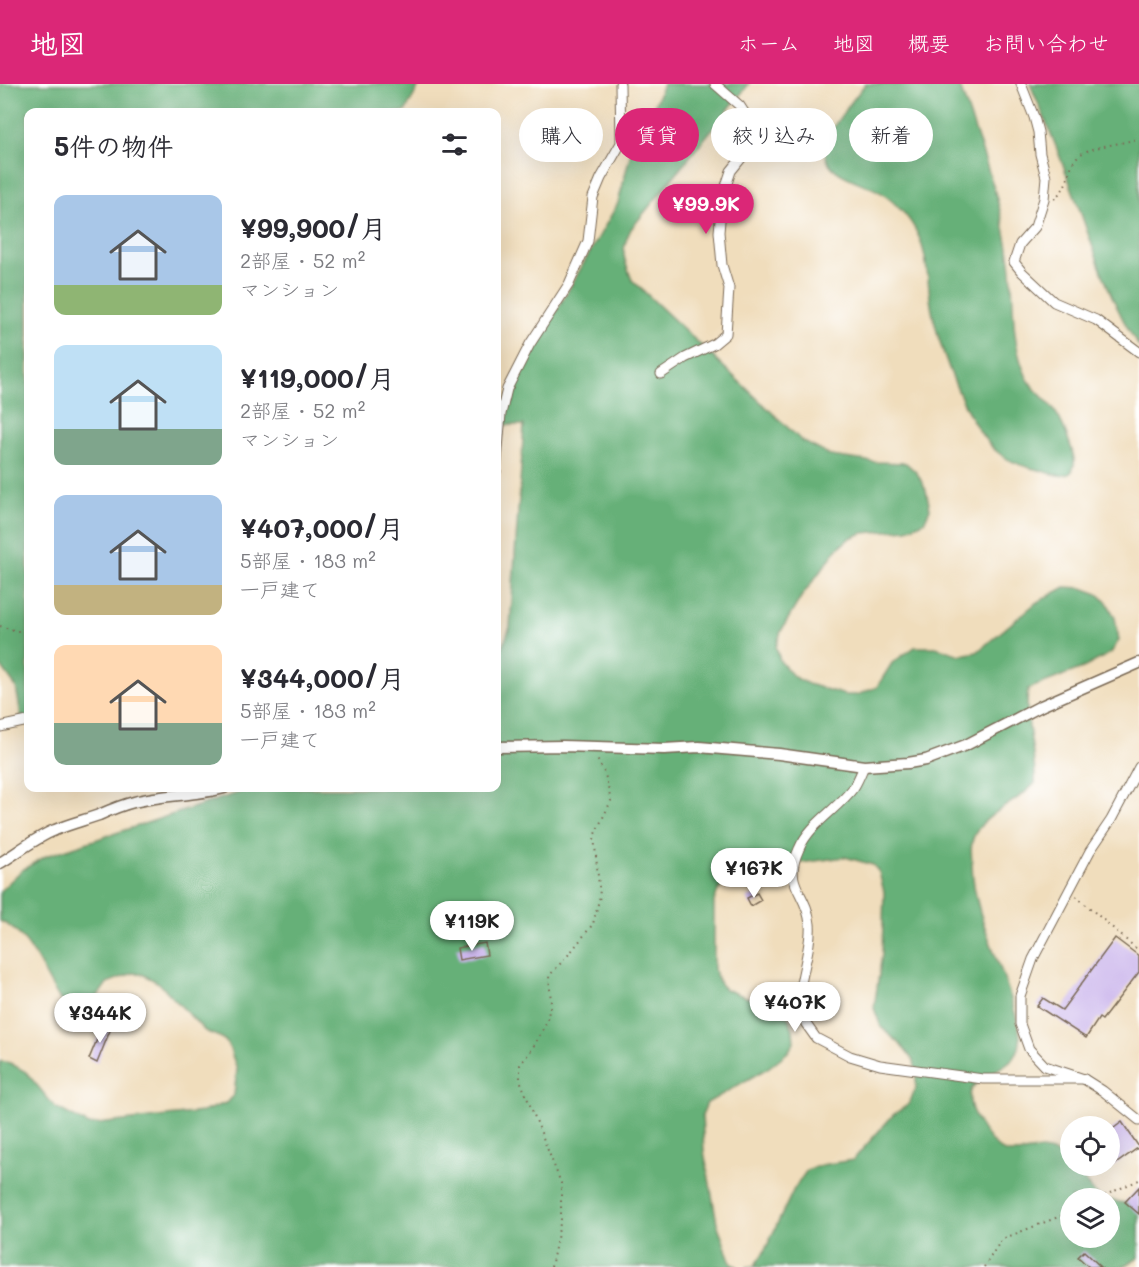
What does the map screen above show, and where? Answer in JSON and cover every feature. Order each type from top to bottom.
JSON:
[{"type":"street","points":[[501,414],[507,389],[530,344],[568,284],[588,241],[593,197],[600,178],[621,143],[620,84]]},
{"type":"street","points":[[661,374],[685,358],[714,344],[726,334],[729,288],[722,265],[719,232],[722,198],[731,171],[752,145],[753,126],[740,106],[714,84]]},
{"type":"street","points":[[1021,84],[1034,117],[1046,177],[1035,227],[1020,244],[1014,262],[1054,302],[1096,320],[1139,352]]},
{"type":"street","points":[[501,747],[664,749],[699,747],[779,754],[864,766],[908,764],[926,760],[966,745],[1041,706],[1139,663]]},
{"type":"street","points":[[0,727],[24,722]]},
{"type":"street","points":[[864,766],[855,787],[807,834],[793,865],[795,887],[803,900],[810,924],[799,997],[800,1007],[809,1031],[829,1046],[850,1056],[880,1065],[983,1079],[1084,1079]]},
{"type":"street","points":[[1139,767],[1111,820],[1090,851],[1033,959],[1020,996],[1020,1024],[1029,1049],[1045,1066],[1084,1079],[1139,1120]]},
{"type":"street","points":[[0,863],[33,841],[55,830],[131,802],[166,792],[195,792]]},
{"type":"path","points":[[1041,207],[1052,201],[1064,188],[1070,169],[1078,156],[1096,148],[1139,138]]},
{"type":"path","points":[[0,626],[24,631]]},
{"type":"path","points":[[551,1267],[561,1219],[561,1183],[520,1080],[520,1065],[546,1024],[551,1003],[549,976],[593,924],[600,896],[594,836],[611,801],[605,774],[592,748]]},
{"type":"path","points":[[1069,890],[1139,951]]},
{"type":"path","points":[[1120,1189],[1139,1180]]},
{"type":"path","points":[[984,1267],[1002,1239],[1060,1216]]},
{"type":"green space","points":[[0,84],[420,84],[407,108],[24,108],[24,721],[22,721],[16,687],[0,665]]},
{"type":"green space","points":[[663,84],[749,84],[729,108],[711,108],[711,131],[699,145],[699,108],[652,108]]},
{"type":"green space","points":[[865,84],[959,84],[989,171],[1006,238],[1010,261],[1014,328],[1019,355],[1026,376],[1065,429],[1074,458],[1074,465],[1069,474],[1054,474],[1018,464],[1004,457],[988,443],[977,427],[957,388],[942,346],[932,311],[924,252],[914,227],[888,198],[875,189],[839,173],[828,162],[837,162],[837,122]]},
{"type":"green space","points":[[1030,84],[1139,84],[1139,347],[1120,314],[1105,279],[1062,161]]},
{"type":"green space","points":[[628,162],[686,162],[631,229],[625,243],[624,254],[632,280],[802,441],[831,456],[874,462],[906,463],[917,473],[926,490],[930,509],[924,522],[907,529],[863,533],[850,538],[837,549],[801,597],[781,631],[776,647],[780,661],[794,677],[808,684],[845,695],[857,695],[877,687],[892,663],[915,647],[936,647],[960,655],[977,652],[1036,603],[1065,587],[1082,588],[1098,594],[1107,602],[1115,618],[1119,640],[1111,653],[1085,667],[1028,689],[1027,701],[1035,783],[982,824],[973,840],[971,855],[973,882],[981,917],[1012,1002],[1019,1027],[1020,1042],[1016,1054],[1008,1063],[976,1083],[971,1092],[970,1105],[983,1130],[1001,1150],[1014,1153],[1037,1150],[1052,1152],[1060,1156],[1060,1176],[1082,1176],[1090,1188],[1060,1188],[1060,1248],[1120,1248],[1120,1202],[1139,1206],[1139,1258],[1122,1267],[746,1267],[754,1266],[764,1252],[794,1189],[807,1170],[821,1165],[853,1160],[894,1114],[909,1104],[916,1087],[914,1061],[881,1027],[874,1008],[882,954],[884,892],[879,872],[873,865],[845,857],[748,870],[728,880],[718,891],[714,901],[714,970],[720,984],[725,989],[777,1009],[788,1017],[793,1029],[794,1043],[788,1052],[768,1068],[707,1103],[702,1115],[704,1151],[717,1223],[731,1263],[738,1267],[0,1267],[0,1061],[10,1063],[26,1072],[55,1107],[89,1125],[202,1112],[228,1102],[234,1095],[237,1069],[228,1044],[222,1038],[205,1031],[159,983],[142,974],[133,973],[107,983],[80,1022],[65,1007],[54,991],[28,945],[11,927],[0,921],[0,891],[22,870],[46,856],[241,792],[501,792],[501,651],[510,627],[524,425],[501,425],[501,407],[618,203]]},
{"type":"building","points":[[757,893],[761,900],[751,906],[747,898]]},
{"type":"building","points":[[1115,938],[1139,956],[1139,972],[1102,1020],[1099,1018],[1086,1038],[1037,1006],[1043,998],[1062,1010]]},
{"type":"building","points":[[485,943],[487,955],[459,960],[457,948]]},
{"type":"building","points":[[103,1025],[111,1028],[97,1063],[89,1059]]},
{"type":"building","points":[[1122,1122],[1139,1147],[1120,1161],[1120,1124]]},
{"type":"building","points":[[1139,1187],[1139,1214],[1125,1202]]},
{"type":"building","points":[[1084,1251],[1101,1267],[1089,1267],[1078,1257]]}]
